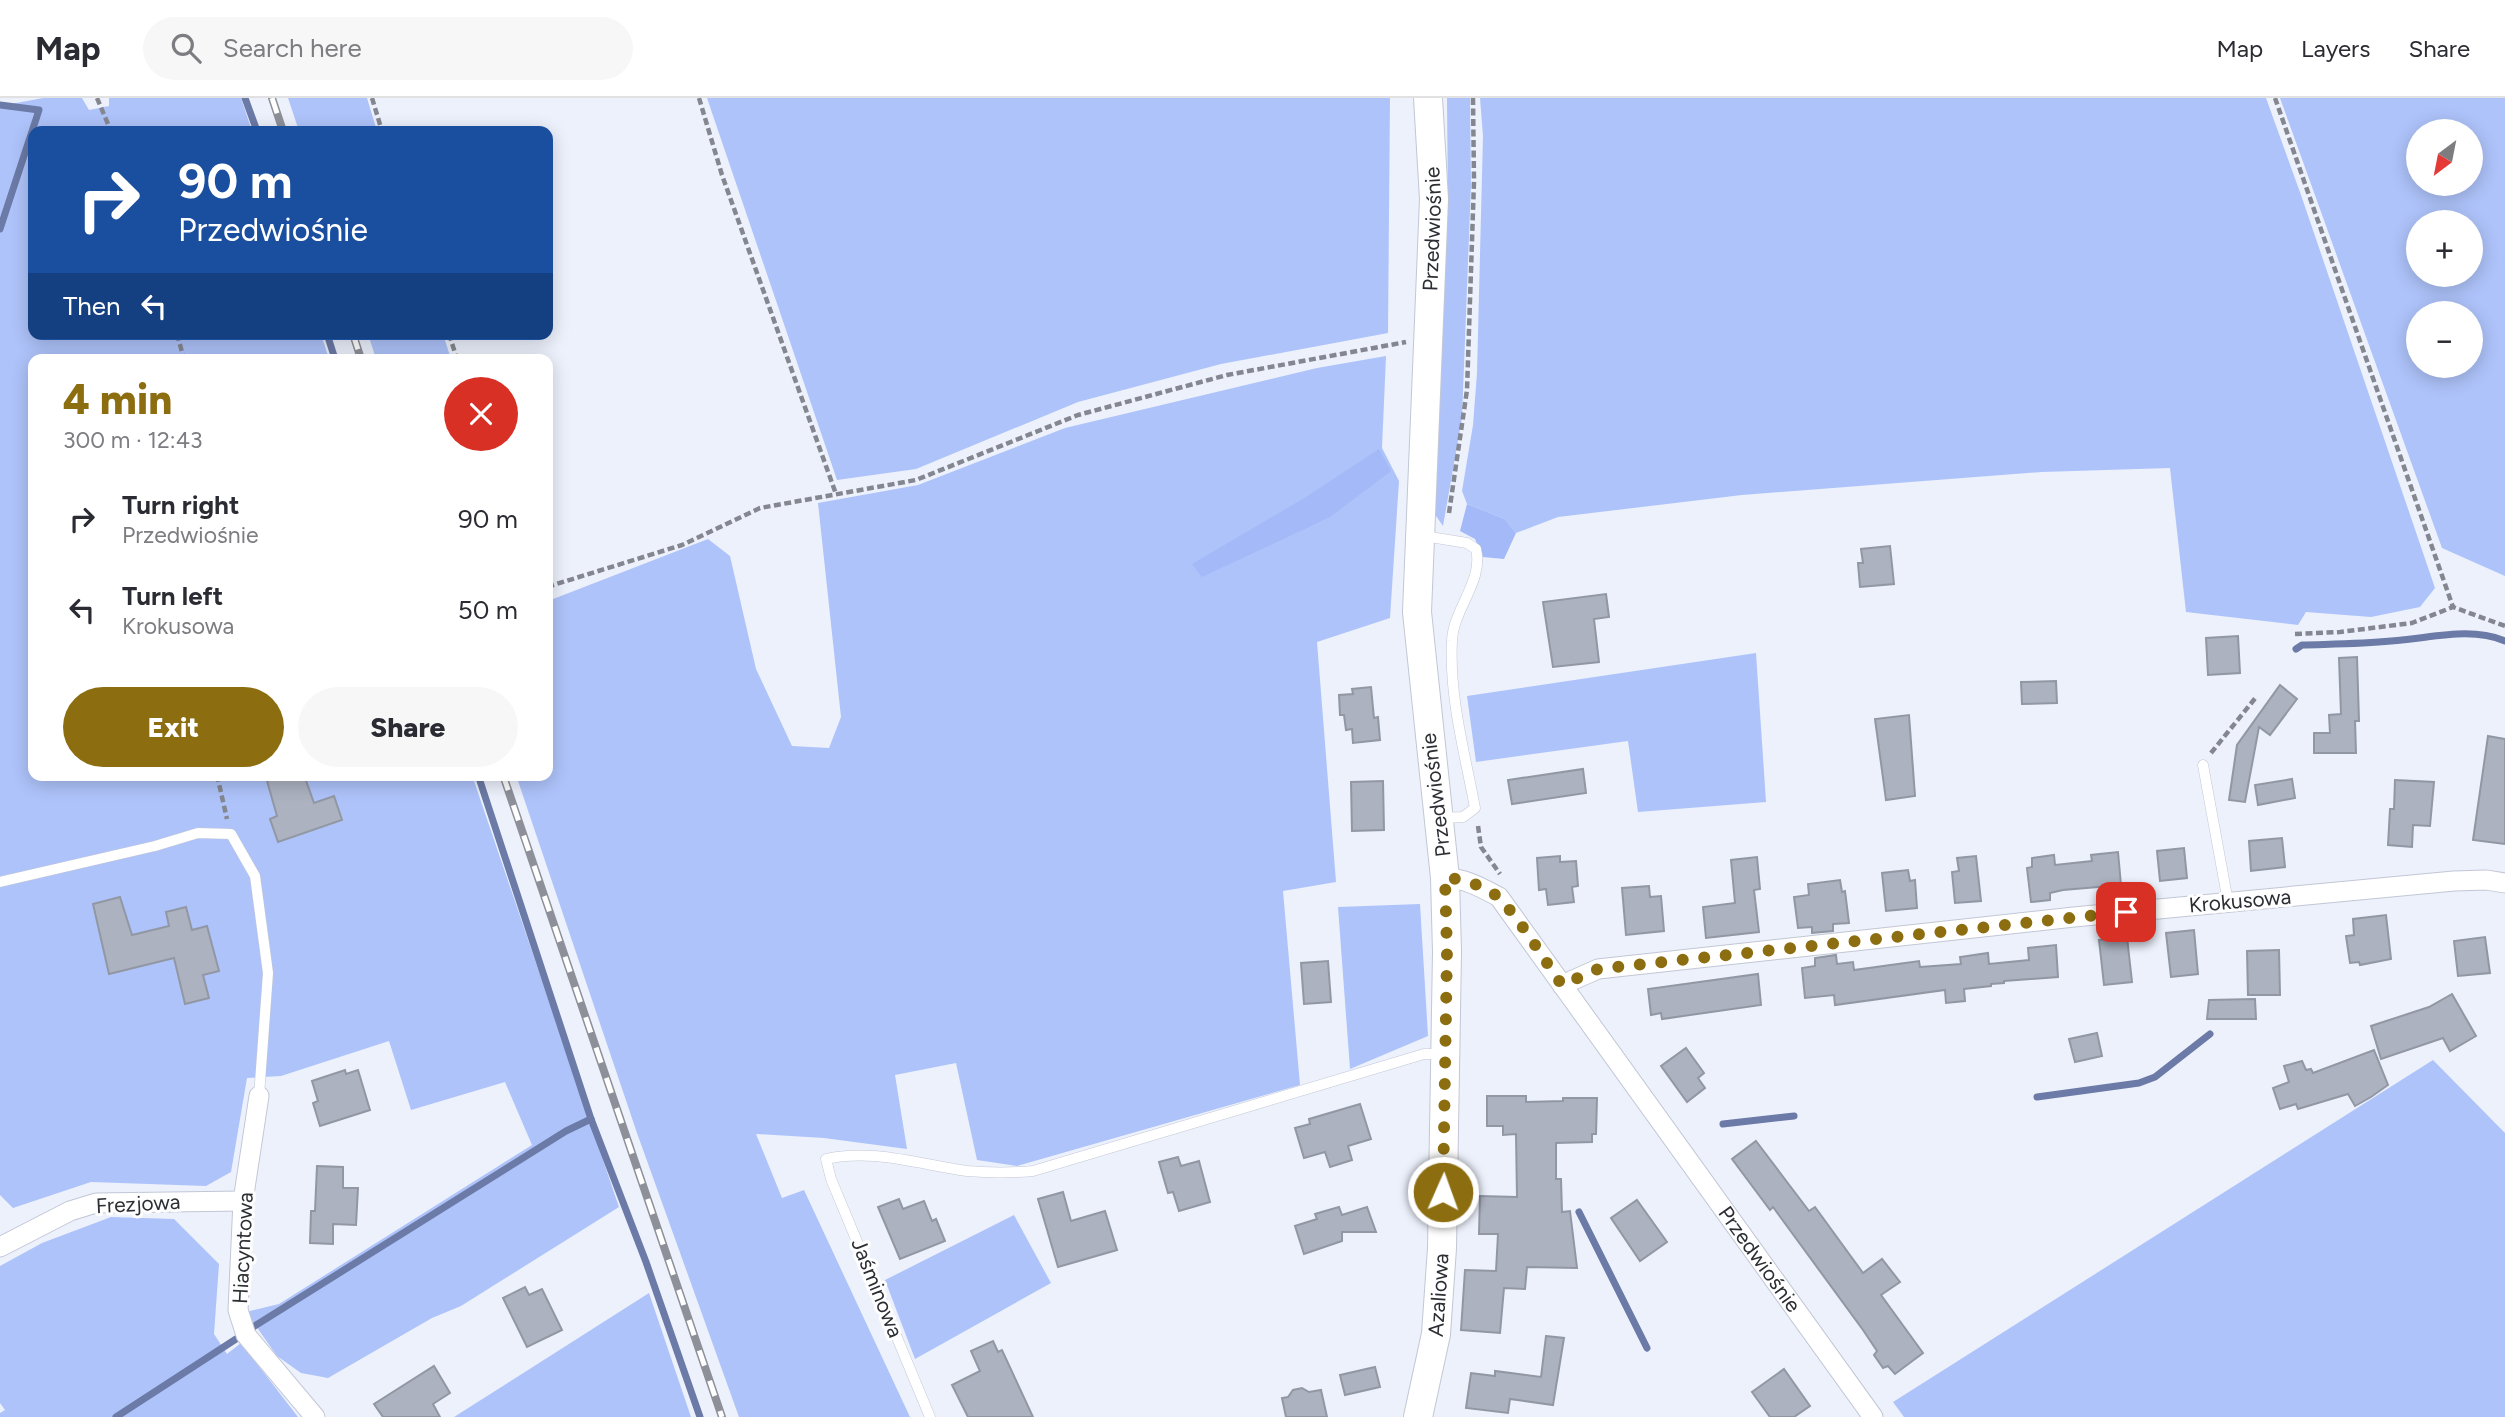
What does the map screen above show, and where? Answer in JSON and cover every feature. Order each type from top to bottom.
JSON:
[{"type":"street","name":"Przedwiośnie","points":[[1428,98],[1434,199],[1416,612],[1445,878],[1455,878],[1478,886],[1499,897],[1873,1417]]},
{"type":"street","name":"Azaliowa","points":[[1418,1417],[1436,1334],[1442,1248],[1446,1054],[1445,878]]},
{"type":"street","name":"Krokusowa","points":[[1562,985],[1598,969],[2228,902],[2454,881],[2486,880],[2505,883]]},
{"type":"street","name":"Hiacyntowa","points":[[259,1096],[243,1201],[238,1310],[246,1335],[315,1417]]},
{"type":"street","name":"Frezjowa","points":[[0,1247],[71,1211],[96,1203],[243,1201]]},
{"type":"lane","points":[[1418,535],[1467,543],[1476,549],[1479,559],[1476,575],[1455,620],[1452,639],[1457,715],[1475,808],[1463,817],[1439,818]]},
{"type":"lane","points":[[2203,765],[2228,902]]},
{"type":"lane","points":[[0,882],[155,846],[198,833],[230,834],[255,876],[268,973],[259,1096]]},
{"type":"lane","name":"Jaśminowa","points":[[930,1417],[831,1179],[826,1159],[844,1155],[1002,1174],[1033,1171],[1424,1054],[1446,1054]]},
{"type":"path","points":[[97,98],[108,126]]},
{"type":"path","points":[[372,98],[380,126]]},
{"type":"path","points":[[699,98],[722,175],[836,494]]},
{"type":"path","points":[[1446,538],[1466,390],[1474,181],[1473,98]]},
{"type":"path","points":[[2275,98],[2453,607]]},
{"type":"path","points":[[553,585],[682,545],[760,508],[916,480],[1078,415],[1227,374],[1427,338]]},
{"type":"path","points":[[2295,634],[2340,632],[2412,623],[2453,607],[2505,626]]},
{"type":"path","points":[[2203,765],[2257,696]]},
{"type":"path","points":[[218,781],[230,834]]},
{"type":"shaded area","points":[[43,98],[82,98],[89,110],[109,106],[109,98],[241,98],[250,126],[28,126],[28,340],[323,340],[327,354],[28,354],[28,781],[474,781],[619,1207],[461,1306],[432,1318],[328,1378],[301,1373],[277,1356],[246,1312],[279,1304],[532,1145],[505,1082],[411,1110],[389,1041],[281,1076],[247,1078],[231,1172],[206,1186],[91,1182],[13,1208],[0,1195],[0,106]]},
{"type":"shaded area","points":[[288,98],[367,98],[375,126],[297,126]]},
{"type":"shaded area","points":[[707,98],[1390,98],[1388,333],[1221,364],[1078,402],[916,469],[837,480]]},
{"type":"shaded area","points":[[1447,98],[1470,98],[1471,185],[1462,418],[1443,526],[1434,513],[1433,502],[1448,207]]},
{"type":"shaded area","points":[[1480,98],[2266,98],[2435,588],[2420,607],[2371,617],[2306,612],[2298,625],[2186,612],[2170,468],[2042,472],[1742,495],[1558,517],[1516,533],[1505,519],[1467,504],[1462,491],[1473,425],[1477,373],[1483,136]]},
{"type":"shaded area","points":[[2280,98],[2505,98],[2505,576],[2442,548]]},
{"type":"shaded area","points":[[370,340],[445,340],[449,354],[374,354]]},
{"type":"shaded area","points":[[1386,356],[1382,448],[1399,481],[1390,618],[1317,642],[1336,882],[1283,891],[1300,1085],[1017,1166],[977,1160],[956,1063],[895,1075],[907,1149],[824,1138],[756,1134],[782,1198],[804,1190],[910,1417],[739,1417],[637,1133],[518,781],[553,781],[553,599],[708,539],[730,556],[756,669],[792,746],[829,748],[841,717],[818,503],[918,485],[1065,428],[1317,368]]},
{"type":"shaded area","points":[[1379,449],[1391,471],[1330,517],[1202,577],[1192,564],[1306,497]]},
{"type":"shaded area","points":[[1467,504],[1505,519],[1516,533],[1504,559],[1483,557],[1475,539],[1460,531]]},
{"type":"shaded area","points":[[1756,653],[1766,802],[1638,812],[1628,741],[1476,762],[1467,696]]},
{"type":"shaded area","points":[[1420,904],[1428,1036],[1350,1069],[1338,907]]},
{"type":"shaded area","points":[[2433,1060],[2505,1133],[2505,1417],[1904,1417],[1893,1402]]},
{"type":"shaded area","points":[[1014,1215],[1051,1283],[915,1359],[885,1280]]},
{"type":"shaded area","points":[[111,1217],[174,1219],[219,1264],[214,1334],[227,1354],[241,1343],[298,1417],[0,1417],[0,1413],[5,1410],[0,1403],[0,1266],[42,1243]]},
{"type":"shaded area","points":[[649,1293],[691,1417],[454,1417]]},
{"type":"building","points":[[1890,546],[1894,584],[1860,587],[1858,563],[1863,563],[1861,549]]},
{"type":"building","points":[[1606,594],[1609,617],[1594,619],[1599,662],[1553,667],[1543,602]]},
{"type":"building","points":[[2238,636],[2240,673],[2208,675],[2206,638]]},
{"type":"building","points":[[2357,657],[2359,721],[2355,721],[2356,753],[2314,753],[2314,733],[2330,733],[2329,715],[2341,714],[2339,658]]},
{"type":"building","points":[[2056,681],[2057,703],[2022,704],[2021,682]]},
{"type":"building","points":[[2280,685],[2297,699],[2270,735],[2259,727],[2245,802],[2229,800],[2237,745]]},
{"type":"building","points":[[1371,687],[1374,718],[1378,717],[1380,740],[1353,743],[1352,729],[1346,730],[1344,715],[1340,715],[1339,695],[1353,694],[1352,689]]},
{"type":"building","points":[[1909,715],[1915,796],[1886,800],[1875,719]]},
{"type":"building","points":[[2488,736],[2505,739],[2505,844],[2473,840]]},
{"type":"building","points":[[1583,769],[1586,793],[1512,804],[1508,780]]},
{"type":"building","points":[[2292,779],[2295,798],[2258,805],[2255,785]]},
{"type":"building","points":[[2395,780],[2434,782],[2430,826],[2413,825],[2412,847],[2388,845],[2390,809],[2394,809]]},
{"type":"building","points":[[267,781],[306,781],[314,803],[334,796],[342,820],[278,842],[270,819],[277,816]]},
{"type":"building","points":[[1383,781],[1384,830],[1352,831],[1351,782]]},
{"type":"building","points":[[2282,838],[2285,867],[2251,871],[2249,841]]},
{"type":"building","points":[[2184,848],[2187,878],[2160,881],[2157,851]]},
{"type":"building","points":[[2118,852],[2121,885],[2063,890],[2050,893],[2050,900],[2031,902],[2027,868],[2032,867],[2032,858],[2054,855],[2055,865],[2092,861],[2091,855]]},
{"type":"building","points":[[1560,856],[1560,862],[1576,861],[1578,886],[1572,887],[1574,902],[1548,905],[1546,889],[1539,890],[1537,858]]},
{"type":"building","points":[[1976,856],[1981,901],[1955,903],[1952,872],[1959,871],[1957,858]]},
{"type":"building","points":[[1757,857],[1760,889],[1754,890],[1759,932],[1706,938],[1703,907],[1735,903],[1731,860]]},
{"type":"building","points":[[1908,870],[1910,881],[1915,880],[1917,908],[1886,911],[1882,873]]},
{"type":"building","points":[[1840,880],[1842,892],[1845,891],[1849,923],[1833,924],[1833,931],[1812,933],[1812,927],[1798,928],[1794,897],[1809,895],[1808,884]]},
{"type":"building","points":[[1649,886],[1650,897],[1661,896],[1664,931],[1626,935],[1622,888]]},
{"type":"building","points":[[120,897],[132,935],[169,926],[166,912],[186,907],[192,930],[207,926],[219,971],[203,975],[209,998],[185,1004],[174,958],[109,974],[93,904]]},
{"type":"building","points":[[2386,915],[2391,959],[2360,965],[2359,962],[2350,963],[2346,936],[2354,935],[2353,919]]},
{"type":"building","points":[[2194,930],[2198,974],[2171,977],[2166,933]]},
{"type":"building","points":[[2127,937],[2132,982],[2104,985],[2099,940]]},
{"type":"building","points":[[2485,937],[2490,973],[2458,976],[2454,941]]},
{"type":"building","points":[[2056,945],[2058,977],[2004,981],[1991,986],[1964,989],[1965,1001],[1946,1003],[1945,990],[1835,1005],[1834,995],[1805,998],[1802,968],[1815,966],[1815,958],[1836,955],[1837,964],[1853,962],[1854,970],[1919,961],[1920,967],[1961,964],[1960,957],[1988,953],[1989,964],[2029,960],[2028,948]]},
{"type":"building","points":[[2279,950],[2280,995],[2248,995],[2247,951]]},
{"type":"building","points":[[1328,961],[1331,1002],[1304,1004],[1301,963]]},
{"type":"building","points":[[1758,974],[1761,1005],[1662,1019],[1661,1013],[1651,1015],[1648,989]]},
{"type":"building","points":[[2452,994],[2476,1036],[2450,1051],[2443,1038],[2381,1059],[2371,1026],[2429,1007]]},
{"type":"building","points":[[2255,999],[2256,1019],[2207,1019],[2209,1000]]},
{"type":"building","points":[[2097,1033],[2102,1056],[2075,1062],[2069,1039]]},
{"type":"building","points":[[1686,1048],[1704,1073],[1698,1078],[1705,1088],[1687,1102],[1661,1066]]},
{"type":"building","points":[[2374,1050],[2388,1085],[2371,1097],[2355,1106],[2348,1094],[2298,1109],[2296,1104],[2280,1109],[2273,1088],[2289,1082],[2284,1066],[2302,1061],[2306,1070],[2311,1069],[2313,1073]]},
{"type":"building","points":[[345,1070],[346,1074],[358,1070],[370,1110],[320,1126],[313,1103],[318,1101],[312,1081]]},
{"type":"building","points":[[1487,1096],[1526,1096],[1526,1102],[1597,1098],[1596,1134],[1592,1134],[1592,1142],[1556,1143],[1556,1179],[1561,1179],[1562,1212],[1570,1211],[1577,1268],[1527,1267],[1525,1289],[1504,1288],[1500,1333],[1461,1330],[1465,1270],[1496,1271],[1498,1234],[1479,1234],[1480,1196],[1517,1197],[1516,1134],[1503,1135],[1503,1126],[1487,1126]]},
{"type":"building","points":[[1360,1104],[1371,1139],[1348,1146],[1352,1160],[1330,1167],[1325,1152],[1304,1158],[1295,1128],[1310,1124],[1309,1119]]},
{"type":"building","points":[[1756,1141],[1809,1211],[1815,1207],[1863,1273],[1882,1259],[1900,1282],[1881,1295],[1923,1353],[1895,1374],[1888,1366],[1883,1368],[1874,1355],[1877,1351],[1863,1330],[1773,1207],[1770,1210],[1732,1159]]},
{"type":"building","points":[[1178,1157],[1181,1166],[1199,1161],[1210,1202],[1179,1211],[1173,1192],[1168,1193],[1159,1162]]},
{"type":"building","points":[[317,1166],[343,1167],[343,1188],[358,1188],[356,1225],[333,1224],[333,1244],[310,1243]]},
{"type":"building","points":[[1063,1192],[1071,1221],[1105,1211],[1117,1250],[1058,1267],[1038,1199]]},
{"type":"building","points":[[899,1199],[903,1209],[924,1201],[932,1221],[936,1219],[945,1241],[900,1259],[878,1207]]},
{"type":"building","points":[[1637,1200],[1667,1242],[1640,1261],[1611,1218]]},
{"type":"building","points":[[1339,1207],[1342,1215],[1367,1207],[1376,1232],[1342,1232],[1342,1241],[1304,1254],[1295,1226],[1317,1219],[1315,1214]]},
{"type":"building","points":[[525,1287],[529,1295],[542,1289],[562,1330],[527,1347],[503,1298]]},
{"type":"building","points":[[1546,1336],[1564,1338],[1553,1405],[1510,1399],[1508,1413],[1466,1408],[1471,1373],[1495,1376],[1495,1371],[1541,1377]]},
{"type":"building","points":[[993,1341],[998,1352],[1002,1350],[1033,1417],[968,1417],[952,1385],[980,1371],[971,1351]]},
{"type":"building","points":[[434,1366],[450,1393],[433,1404],[440,1417],[383,1417],[374,1404]]},
{"type":"building","points":[[1375,1367],[1380,1387],[1345,1395],[1340,1375]]},
{"type":"building","points":[[1784,1369],[1810,1406],[1794,1417],[1770,1417],[1752,1392]]},
{"type":"building","points":[[1302,1388],[1309,1392],[1321,1390],[1327,1417],[1286,1417],[1282,1398],[1288,1397],[1293,1390]]},
{"type":"waterway","points":[[245,98],[255,126]]},
{"type":"waterway","points":[[0,105],[39,110],[34,126]]},
{"type":"waterway","points":[[0,229],[28,144]]},
{"type":"waterway","points":[[329,340],[333,354]]},
{"type":"waterway","points":[[2296,649],[2302,645],[2380,642],[2463,634],[2477,634],[2505,641]]},
{"type":"waterway","points":[[480,781],[591,1119],[646,1262],[700,1417]]},
{"type":"waterway","points":[[2037,1097],[2139,1083],[2155,1077],[2210,1034]]},
{"type":"waterway","points":[[1723,1124],[1794,1116]]},
{"type":"waterway","points":[[253,1327],[566,1131],[591,1119]]},
{"type":"waterway","points":[[1579,1212],[1647,1348]]},
{"type":"waterway","points":[[116,1417],[236,1339]]},
{"type":"railway","points":[[272,98],[281,126]]},
{"type":"railway","points":[[355,340],[359,354]]},
{"type":"railway","points":[[505,781],[722,1417]]},
{"type":"route","points":[[1443,1192],[1447,951],[1445,878],[1455,878],[1478,886],[1499,897],[1562,985],[1598,969],[2126,912]]}]
